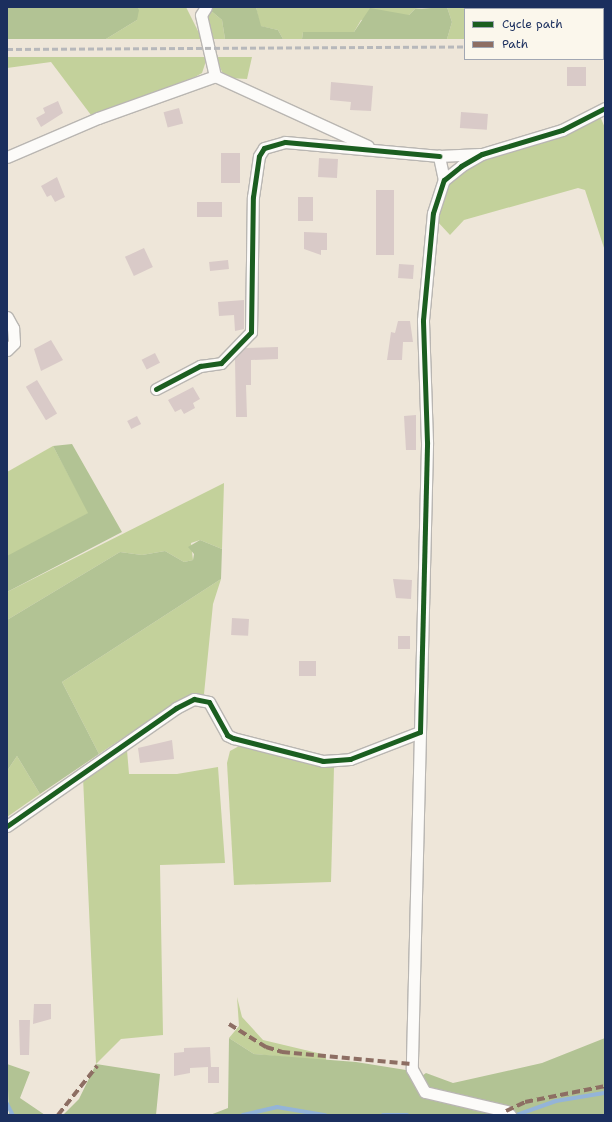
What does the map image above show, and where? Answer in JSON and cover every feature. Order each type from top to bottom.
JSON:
[{"type":"street","points":[[200,10],[214,76]]},
{"type":"street","points":[[7,157],[98,118],[214,76],[376,150]]},
{"type":"street","points":[[156,389],[200,366],[221,363],[251,332],[253,197],[259,156],[264,148],[285,142],[439,156],[482,154],[562,130],[605,108]]},
{"type":"street","points":[[444,180],[482,154]]},
{"type":"street","points":[[439,156],[444,180],[433,213],[423,320],[427,442],[412,1069],[426,1092],[508,1113]]},
{"type":"street","points":[[7,317],[13,328],[14,343],[7,350]]},
{"type":"street","points":[[7,826],[176,708],[194,699],[209,702],[222,728],[233,738],[323,761],[350,759],[420,732]]},
{"type":"green space","points":[[7,7],[137,7],[139,10],[137,20],[106,39],[7,39]]},
{"type":"green space","points":[[137,7],[186,7],[202,39],[106,39],[137,20]]},
{"type":"green space","points":[[212,7],[256,7],[261,26],[278,30],[283,39],[225,39],[222,20],[210,10]]},
{"type":"green space","points":[[256,7],[429,7],[415,9],[409,15],[361,20],[354,32],[303,32],[302,39],[283,39],[278,30],[260,26]]},
{"type":"green space","points":[[447,7],[605,7],[605,38],[604,8],[464,8],[464,39],[447,39],[452,22]]},
{"type":"green space","points":[[447,7],[452,22],[447,39],[302,39],[303,32],[354,32],[370,8],[409,15],[415,9]]},
{"type":"green space","points":[[210,10],[222,20],[225,39],[211,39],[207,24]]},
{"type":"green space","points":[[7,57],[205,57],[205,64],[202,73],[195,77],[91,115],[51,62],[7,68]]},
{"type":"green space","points":[[216,57],[252,57],[247,79],[229,78],[222,72]]},
{"type":"green space","points":[[600,116],[605,128],[605,251],[585,190],[578,188],[464,220],[450,235],[436,220],[442,194],[459,172],[486,157]]},
{"type":"green space","points":[[72,444],[122,532],[7,592],[7,556],[88,513],[53,446]]},
{"type":"green space","points":[[53,446],[89,513],[8,557],[7,472]]},
{"type":"green space","points":[[224,483],[222,549],[200,540],[191,543],[193,560],[184,562],[165,551],[142,555],[120,552],[7,620],[7,592]]},
{"type":"green space","points":[[200,540],[222,549],[221,579],[62,682],[99,754],[40,794],[17,756],[7,771],[7,620],[120,552],[142,555],[165,551],[184,562],[193,560],[194,554],[188,547]]},
{"type":"green space","points":[[221,579],[213,604],[204,694],[175,703],[99,754],[62,682]]},
{"type":"green space","points":[[241,745],[334,767],[331,882],[234,885],[227,763],[230,751]]},
{"type":"green space","points":[[127,750],[129,774],[177,774],[218,767],[225,863],[160,865],[163,1035],[121,1039],[96,1064],[83,777]]},
{"type":"green space","points":[[17,756],[40,794],[7,817],[7,771]]},
{"type":"green space","points":[[237,997],[242,1017],[263,1040],[326,1055],[326,1061],[254,1054],[229,1038],[239,1026]]},
{"type":"green space","points":[[229,1038],[254,1054],[356,1062],[406,1070],[419,1078],[426,1073],[453,1083],[542,1063],[605,1038],[605,1115],[210,1115],[228,1108]]},
{"type":"green space","points":[[7,1064],[30,1072],[20,1098],[45,1115],[9,1115]]},
{"type":"green space","points":[[96,1064],[160,1074],[156,1115],[63,1115],[79,1099]]},
{"type":"building","points":[[567,67],[586,67],[586,86],[567,86]]},
{"type":"building","points":[[331,82],[373,86],[371,111],[350,110],[351,102],[330,100]]},
{"type":"building","points":[[58,101],[63,113],[41,127],[36,118],[45,113],[43,108]]},
{"type":"building","points":[[179,108],[183,123],[168,128],[164,112]]},
{"type":"building","points":[[461,112],[488,114],[487,130],[460,128]]},
{"type":"building","points":[[221,153],[240,153],[240,183],[221,183]]},
{"type":"building","points":[[319,158],[338,159],[337,178],[318,177]]},
{"type":"building","points":[[57,177],[65,197],[55,202],[51,195],[47,197],[41,186]]},
{"type":"building","points":[[376,190],[394,190],[394,255],[376,255]]},
{"type":"building","points":[[298,197],[313,197],[313,221],[298,221]]},
{"type":"building","points":[[197,202],[222,202],[222,217],[197,217]]},
{"type":"building","points":[[304,232],[327,233],[327,250],[321,250],[321,255],[304,249]]},
{"type":"building","points":[[144,248],[153,267],[134,276],[125,257]]},
{"type":"building","points":[[228,260],[229,269],[210,271],[209,262]]},
{"type":"building","points":[[399,264],[414,265],[413,279],[398,278]]},
{"type":"building","points":[[244,300],[244,329],[235,331],[234,315],[219,316],[218,302]]},
{"type":"building","points":[[398,321],[410,321],[413,342],[403,342],[402,360],[387,360],[391,332],[395,333]]},
{"type":"building","points":[[51,340],[63,360],[41,371],[34,349]]},
{"type":"building","points":[[278,347],[278,359],[251,360],[251,385],[246,385],[247,417],[236,417],[235,359],[245,348]]},
{"type":"building","points":[[155,353],[160,363],[147,370],[142,360]]},
{"type":"building","points":[[37,380],[57,413],[46,420],[26,387]]},
{"type":"building","points":[[193,387],[200,399],[193,403],[195,408],[184,414],[181,409],[175,412],[168,400]]},
{"type":"building","points":[[416,415],[416,450],[406,450],[404,416]]},
{"type":"building","points":[[137,416],[141,424],[131,429],[127,421]]},
{"type":"building","points":[[393,579],[412,580],[411,599],[396,598]]},
{"type":"building","points":[[232,618],[249,619],[248,636],[231,635]]},
{"type":"building","points":[[398,636],[410,636],[410,649],[398,649]]},
{"type":"building","points":[[299,661],[316,661],[316,676],[299,676]]},
{"type":"building","points":[[172,740],[174,759],[140,763],[138,748]]},
{"type":"building","points":[[34,1004],[51,1004],[51,1019],[33,1024]]},
{"type":"building","points":[[19,1020],[30,1020],[29,1055],[20,1055]]},
{"type":"building","points":[[210,1047],[211,1067],[219,1067],[219,1083],[208,1083],[208,1067],[190,1068],[190,1073],[174,1076],[174,1053],[184,1052],[184,1048]]},
{"type":"waterway","points":[[517,1115],[556,1101],[605,1093]]},
{"type":"waterway","points":[[7,1103],[13,1115]]},
{"type":"waterway","points":[[243,1115],[277,1107],[325,1115]]},
{"type":"waterway","points":[[383,1115],[407,1115]]},
{"type":"railway","points":[[7,49],[464,47]]},
{"type":"marked path","points":[[229,1024],[266,1047],[282,1052],[411,1064]]},
{"type":"marked path","points":[[58,1115],[97,1066]]},
{"type":"marked path","points":[[506,1111],[525,1102],[605,1086]]},
{"type":"cycle path","points":[[7,826],[176,708],[194,699],[209,702],[227,735],[233,738],[323,761],[350,759],[420,732],[427,442],[423,320],[433,213],[444,180],[461,166],[482,154],[562,130],[605,108]]},
{"type":"cycle path","points":[[156,389],[200,366],[221,363],[251,332],[253,197],[259,156],[264,148],[285,142],[439,156]]}]
